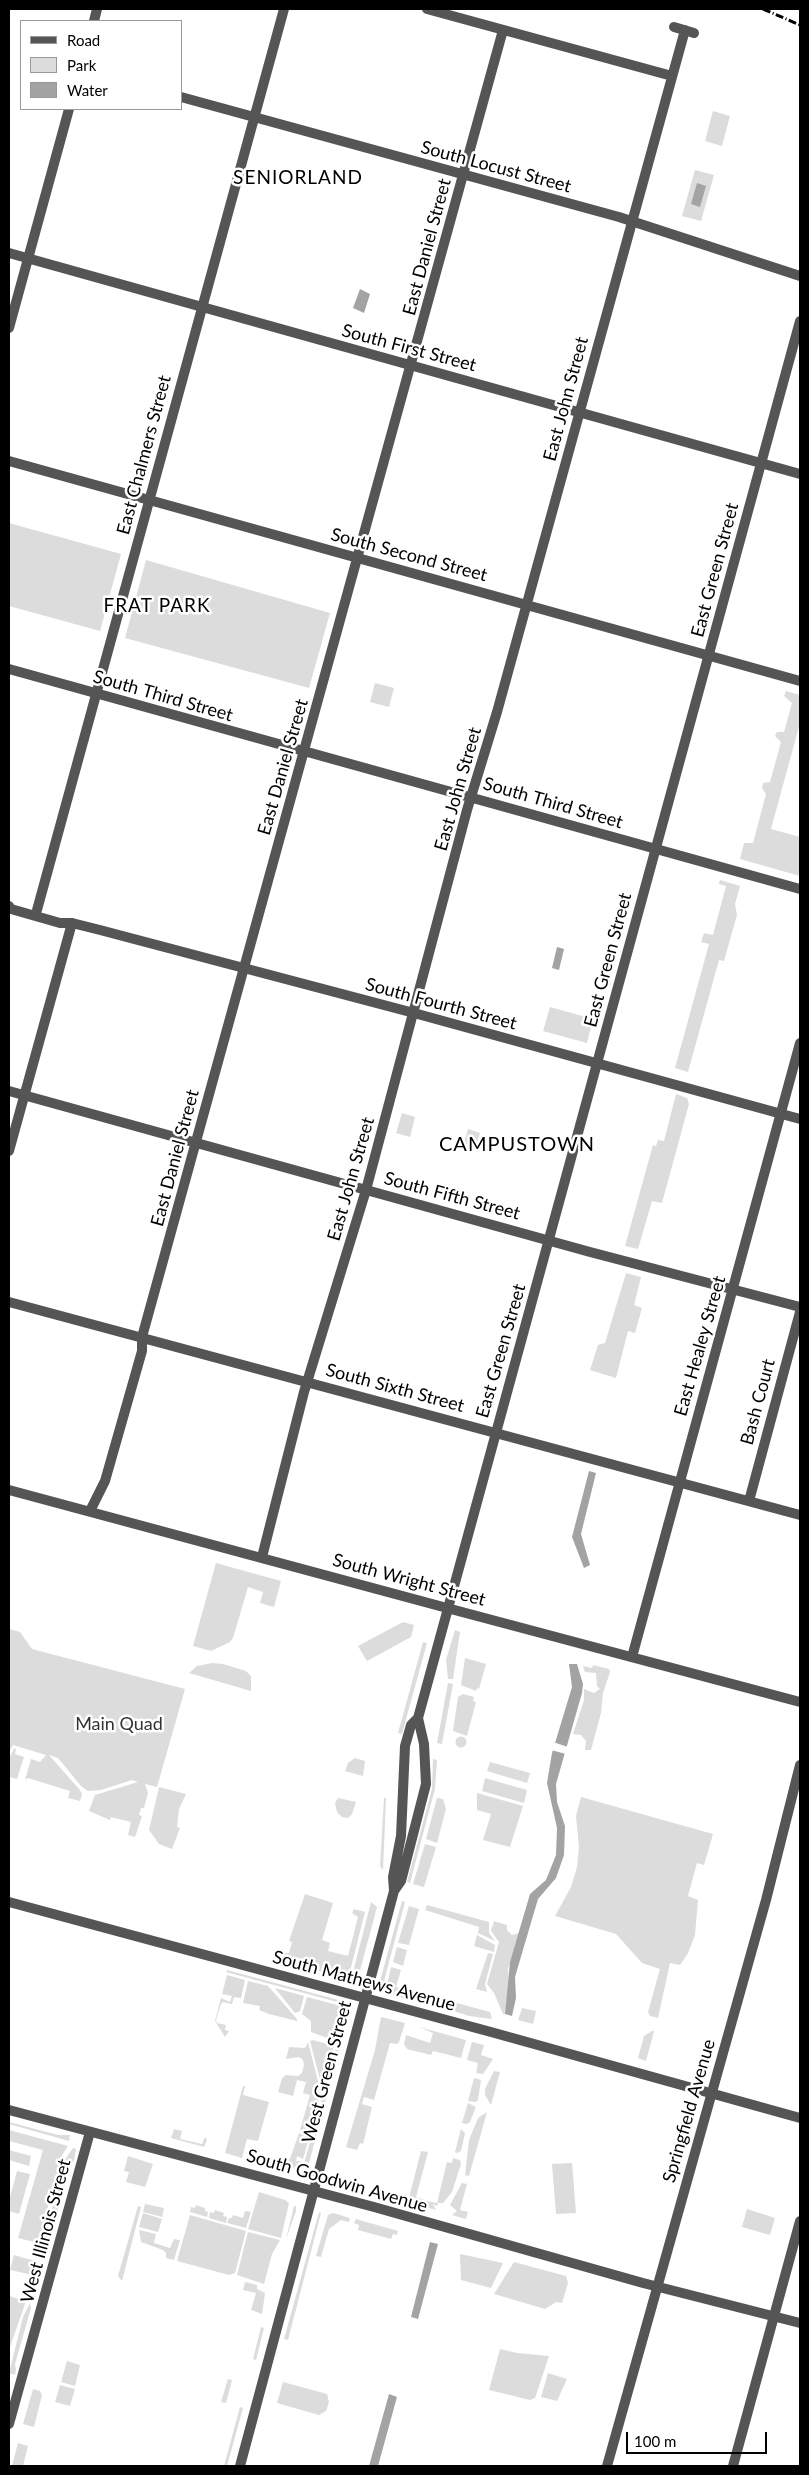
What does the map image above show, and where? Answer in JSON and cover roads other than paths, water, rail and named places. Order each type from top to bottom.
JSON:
[{"type":"street","name":"East Chalmers Street","points":[[36,910],[284,9]]},
{"type":"street","points":[[427,9],[672,76]]},
{"type":"street","name":"East John Street","points":[[262,1557],[308,1381],[366,1190],[414,1013],[417,993],[527,604],[672,76],[690,32],[674,27]]},
{"type":"street","name":"East Daniel Street","points":[[90,1511],[105,1481],[142,1350],[142,1337],[503,30]]},
{"type":"street","name":"South Locust Street","points":[[182,97],[632,220],[800,276]]},
{"type":"street","points":[[9,328],[70,110]]},
{"type":"street","name":"South First Street","points":[[9,253],[28,260],[580,411],[800,474]]},
{"type":"street","name":"East Green Street","points":[[447,1608],[800,321]]},
{"type":"street","name":"South Second Street","points":[[9,461],[800,681]]},
{"type":"street","name":"South Third Street","points":[[9,669],[800,889]]},
{"type":"street","name":"South Fourth Street","points":[[9,906],[13,904],[62,917],[72,923]]},
{"type":"street","name":"South Fourth Street","points":[[9,906],[12,909],[60,923],[72,923],[414,1013],[800,1119]]},
{"type":"street","points":[[9,1151],[72,923]]},
{"type":"street","name":"East Healey Street","points":[[632,1657],[800,1043]]},
{"type":"street","name":"South Fifth Street","points":[[9,1091],[800,1307]]},
{"type":"street","name":"South Sixth Street","points":[[9,1302],[495,1431],[800,1515]]},
{"type":"street","name":"Bash Court","points":[[748,1501],[800,1312]]},
{"type":"street","name":"South Wright Street","points":[[9,1490],[800,1702]]},
{"type":"street","name":"West Green Street","points":[[394,1890],[401,1881],[426,1784],[427,1770],[418,1718],[447,1608]]},
{"type":"street","name":"West Green Street","points":[[240,2466],[312,2190],[394,1890],[393,1877],[402,1825],[405,1746],[411,1725],[418,1718]]},
{"type":"street","name":"Springfield Avenue","points":[[607,2466],[800,1765]]},
{"type":"street","name":"South Mathews Avenue","points":[[9,1902],[364,1997],[800,2118]]},
{"type":"street","name":"South Goodwin Avenue","points":[[9,2110],[312,2190],[656,2286],[800,2323]]},
{"type":"street","name":"West Illinois Street","points":[[9,2424],[12,2402],[90,2132]]},
{"type":"street","points":[[733,2466],[800,2221]]},
{"type":"water","points":[[697,183],[706,186],[700,207],[691,204]]},
{"type":"water","points":[[360,289],[370,294],[364,313],[353,308]]},
{"type":"water","points":[[557,947],[564,949],[559,970],[552,968]]},
{"type":"water","points":[[589,1471],[596,1473],[581,1534],[590,1565],[584,1568],[572,1537]]},
{"type":"water","points":[[569,1664],[577,1664],[583,1684],[556,1784],[557,1802],[565,1826],[564,1855],[556,1878],[538,1899],[515,1977],[516,1998],[512,2016],[505,2014],[510,1962],[530,1894],[546,1880],[556,1855],[557,1828],[547,1783],[552,1753],[572,1687]]},
{"type":"water","points":[[430,2242],[438,2244],[418,2319],[411,2317]]},
{"type":"water","points":[[389,2394],[397,2397],[378,2466],[369,2466]]},
{"type":"railway","points":[[763,9],[800,25]]},
{"type":"district","name":"SENIORLAND","points":[[298,178]]},
{"type":"district","name":"FRAT PARK","points":[[157,606]]},
{"type":"district","name":"CAMPUSTOWN","points":[[517,1145]]},
{"type":"park label","name":"Main Quad","points":[[119,1724]]}]
